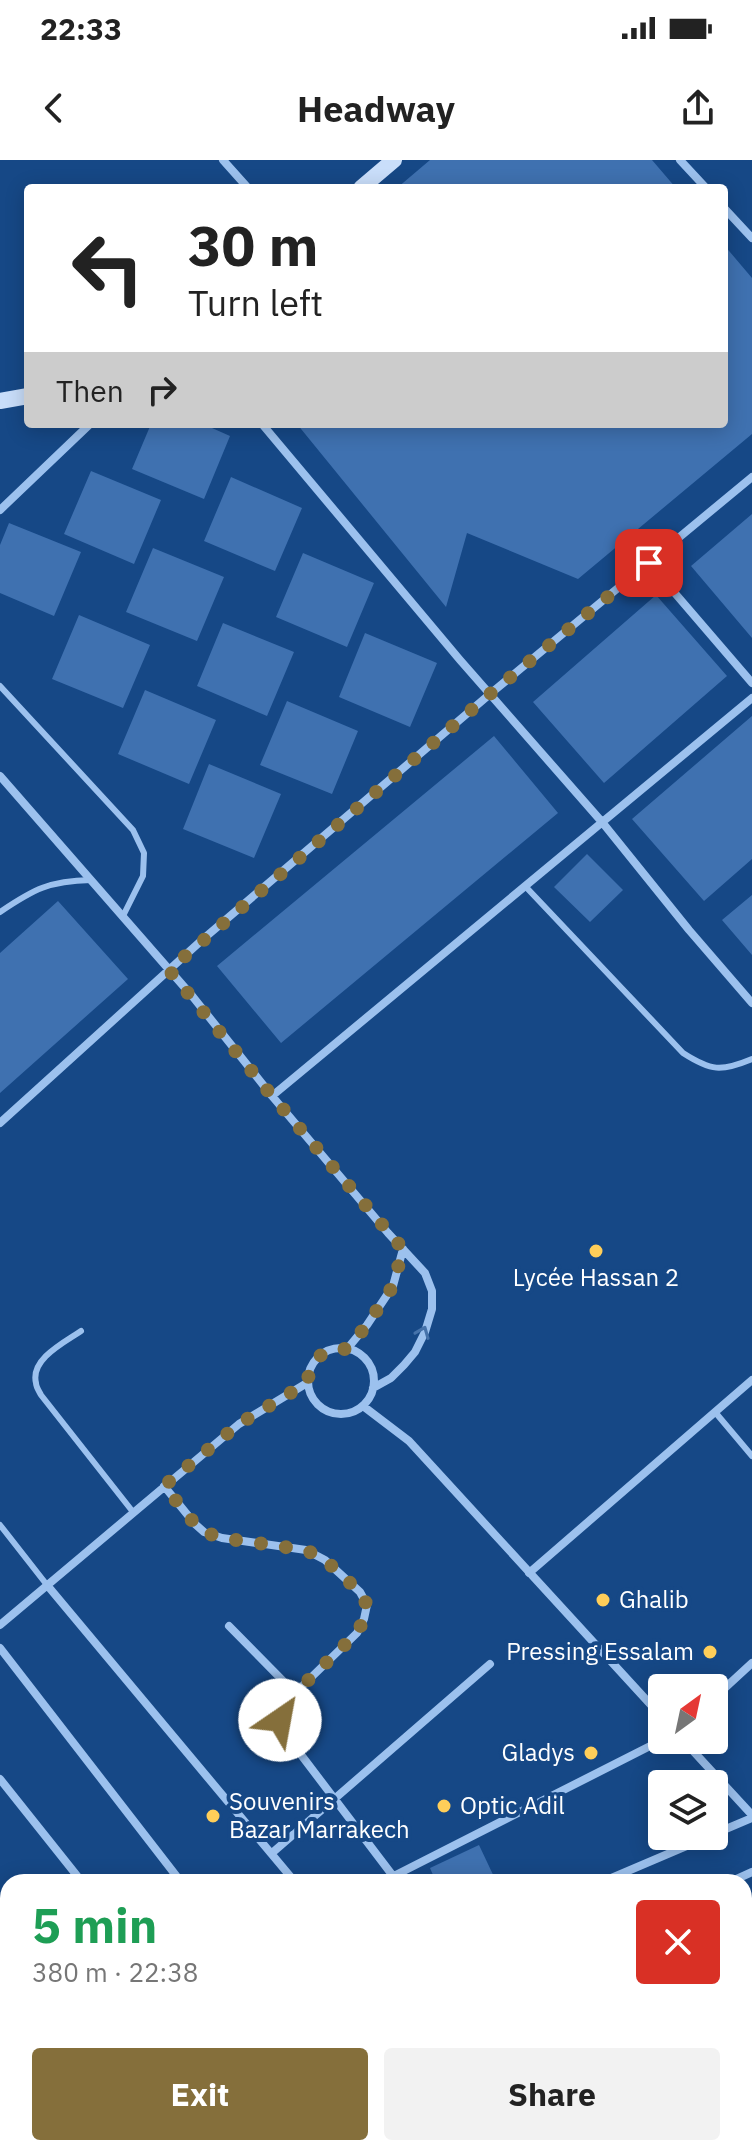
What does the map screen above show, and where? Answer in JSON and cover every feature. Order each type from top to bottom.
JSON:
[{"type":"street","points":[[223,160],[244,184]]},
{"type":"street","points":[[366,184],[394,160]]},
{"type":"street","points":[[680,160],[702,184]]},
{"type":"street","points":[[728,212],[752,238]]},
{"type":"street","points":[[0,401],[24,397]]},
{"type":"street","points":[[0,510],[86,428]]},
{"type":"street","points":[[265,428],[602,822],[752,1003]]},
{"type":"street","points":[[0,1123],[169,970],[490,694],[752,477]]},
{"type":"street","points":[[649,563],[752,683]]},
{"type":"street","points":[[272,1096],[752,698]]},
{"type":"street","points":[[0,776],[123,916],[272,1096],[425,1273],[432,1291],[432,1309],[425,1332],[415,1352],[391,1378],[373,1388]]},
{"type":"street","points":[[347,1349],[393,1286],[403,1249]]},
{"type":"street","points":[[332,1349],[347,1349],[359,1354],[368,1363],[373,1375],[373,1388],[363,1406],[349,1413],[335,1414],[321,1408],[311,1397],[307,1383],[310,1368],[319,1357],[332,1349]]},
{"type":"street","points":[[529,1573],[752,1380]]},
{"type":"street","points":[[0,1625],[239,1424],[307,1383]]},
{"type":"street","points":[[363,1406],[409,1441],[648,1702]]},
{"type":"street","points":[[164,1486],[204,1532],[222,1538],[306,1550],[325,1560],[360,1592],[367,1605],[357,1633],[295,1693],[282,1709],[280,1720],[286,1735],[391,1874]]},
{"type":"street","points":[[47,1585],[289,1874]]},
{"type":"street","points":[[229,1626],[295,1693]]},
{"type":"street","points":[[0,1648],[175,1874]]},
{"type":"street","points":[[728,1685],[752,1663]]},
{"type":"street","points":[[272,1853],[490,1664]]},
{"type":"street","points":[[397,1874],[648,1747]]},
{"type":"street","points":[[696,1754],[752,1817],[728,1828]]},
{"type":"street","points":[[0,1779],[76,1874]]},
{"type":"street","points":[[621,1874],[677,1850]]},
{"type":"lane","points":[[0,686],[133,830],[144,853],[143,876],[123,916]]},
{"type":"lane","points":[[0,912],[23,896],[45,887],[68,881],[91,880]]},
{"type":"lane","points":[[525,886],[683,1053],[703,1066],[722,1070],[752,1059]]},
{"type":"lane","points":[[81,1331],[46,1356],[37,1367],[35,1382],[41,1395],[133,1512]]},
{"type":"lane","points":[[715,1412],[752,1456]]},
{"type":"lane","points":[[0,1525],[47,1585]]},
{"type":"building","points":[[430,160],[652,160],[673,184],[402,184]]},
{"type":"building","points":[[728,250],[752,278],[752,434],[578,579],[467,533],[446,607],[300,428],[728,428]]},
{"type":"building","points":[[149,428],[212,428],[230,436],[204,499],[132,469]]},
{"type":"building","points":[[91,471],[161,500],[134,564],[64,534]]},
{"type":"building","points":[[231,477],[302,508],[275,571],[204,541]]},
{"type":"building","points":[[752,514],[752,638],[691,566]]},
{"type":"building","points":[[9,523],[81,552],[54,616],[0,593],[0,545]]},
{"type":"building","points":[[153,548],[224,577],[197,641],[126,612]]},
{"type":"building","points":[[303,553],[374,583],[347,647],[276,617]]},
{"type":"building","points":[[656,595],[727,676],[604,783],[533,702]]},
{"type":"building","points":[[79,615],[150,645],[123,708],[52,679]]},
{"type":"building","points":[[223,623],[294,652],[267,716],[197,686]]},
{"type":"building","points":[[365,633],[437,663],[410,727],[339,697]]},
{"type":"building","points":[[145,690],[216,720],[189,784],[118,754]]},
{"type":"building","points":[[287,701],[358,731],[332,794],[260,765]]},
{"type":"building","points":[[752,716],[752,859],[704,901],[632,819]]},
{"type":"building","points":[[494,736],[558,813],[281,1043],[217,966]]},
{"type":"building","points":[[209,764],[281,794],[254,858],[183,829]]},
{"type":"building","points":[[587,854],[623,890],[590,922],[554,887]]},
{"type":"building","points":[[752,895],[752,955],[722,920]]},
{"type":"building","points":[[58,901],[128,979],[0,1093],[0,953]]},
{"type":"building","points":[[479,1845],[493,1874],[433,1874],[430,1868]]},
{"type":"place","name":"Lycée Hassan 2","points":[[596,1251]]},
{"type":"place","name":"Ghalib","points":[[603,1600]]},
{"type":"place","name":"Pressing Essalam","points":[[710,1652]]},
{"type":"place","name":"Gladys","points":[[591,1753]]},
{"type":"place","name":"Optic Adil","points":[[444,1806]]},
{"type":"place","name":"Souvenirs Bazar Marrakech","points":[[213,1816]]},
{"type":"route","points":[[280,1720],[282,1709],[295,1693],[357,1633],[367,1605],[360,1592],[325,1560],[306,1550],[222,1538],[204,1532],[164,1486],[239,1424],[307,1383],[310,1368],[319,1357],[332,1349],[347,1349],[393,1286],[403,1249],[169,970],[490,694],[649,563]]}]
